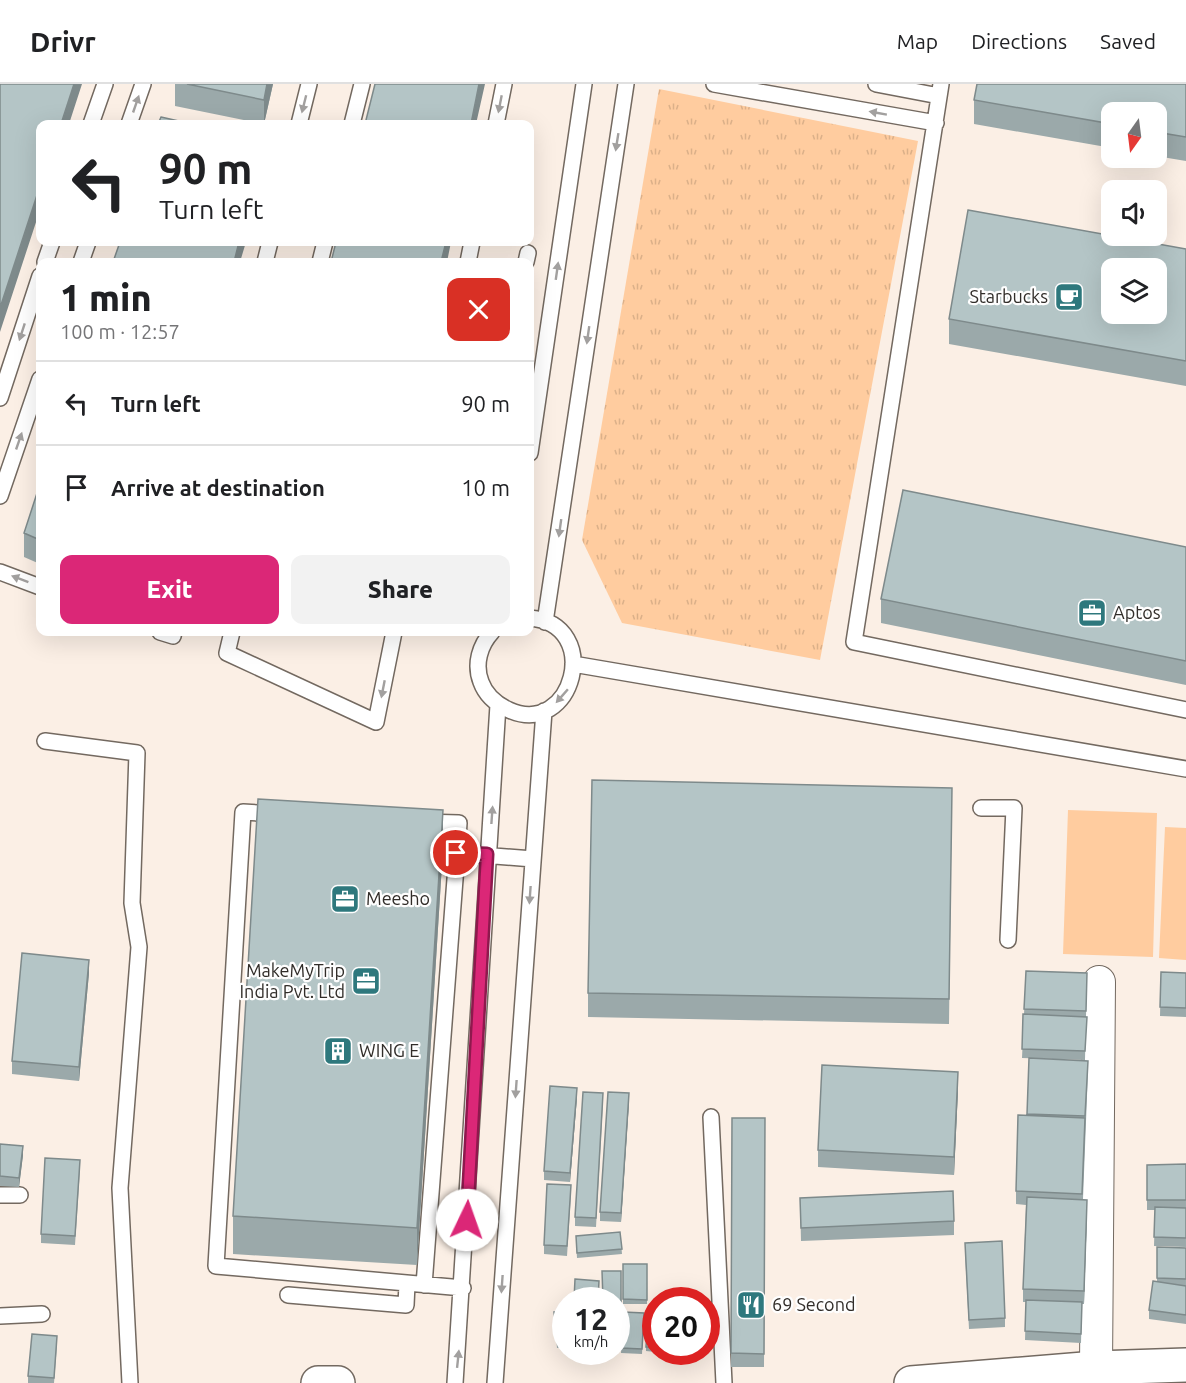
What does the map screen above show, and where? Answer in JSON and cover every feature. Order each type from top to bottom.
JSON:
[{"type":"street","points":[[1096,1368],[1099,982]]},
{"type":"street","points":[[911,1383],[1096,1368],[1186,1365]]},
{"type":"street","points":[[318,1383],[338,1383]]},
{"type":"lane","points":[[92,120],[105,84]]},
{"type":"lane","points":[[130,120],[143,84]]},
{"type":"lane","points":[[300,120],[309,84]]},
{"type":"lane","points":[[353,120],[362,84]]},
{"type":"lane","points":[[497,120],[504,84]]},
{"type":"lane","points":[[534,396],[584,84]]},
{"type":"lane","points":[[545,622],[626,84]]},
{"type":"lane","points":[[714,84],[936,123]]},
{"type":"lane","points":[[876,84],[940,90],[854,642],[1186,710]]},
{"type":"lane","points":[[0,398],[36,288]]},
{"type":"lane","points":[[0,496],[36,391]]},
{"type":"lane","points":[[0,572],[36,586]]},
{"type":"lane","points":[[489,636],[479,652],[478,667],[487,695],[498,705],[513,712],[528,714],[544,711],[558,702],[569,689],[574,673],[570,645],[563,636],[545,622],[534,619]]},
{"type":"lane","points":[[231,636],[227,653],[376,722],[393,636]]},
{"type":"lane","points":[[573,664],[1186,769]]},
{"type":"lane","points":[[455,1383],[463,1288],[487,854],[492,826],[498,705]]},
{"type":"lane","points":[[495,1383],[544,711]]},
{"type":"lane","points":[[45,741],[137,753],[132,903],[139,947],[120,1188],[130,1383]]},
{"type":"lane","points":[[981,808],[1014,808],[1008,940]]},
{"type":"lane","points":[[288,815],[243,812],[216,1266],[463,1288]]},
{"type":"lane","points":[[402,820],[459,824],[424,1285]]},
{"type":"lane","points":[[456,853],[533,859]]},
{"type":"lane","points":[[711,1117],[724,1383]]},
{"type":"lane","points":[[0,1195],[20,1195]]},
{"type":"lane","points":[[288,1295],[406,1305],[407,1284]]},
{"type":"lane","points":[[0,1316],[42,1314]]},
{"type":"green space","points":[[659,89],[918,141],[820,660],[622,623],[582,540]]},
{"type":"green space","points":[[1068,810],[1157,813],[1153,957],[1063,954]]},
{"type":"green space","points":[[1165,827],[1186,828],[1186,960],[1159,958]]},
{"type":"building","points":[[0,84],[74,84],[62,120],[36,120],[36,198],[0,308]]},
{"type":"building","points":[[187,84],[267,84],[264,100]]},
{"type":"building","points":[[375,84],[479,84],[472,120],[366,120]]},
{"type":"building","points":[[977,84],[1186,84],[1186,137],[1167,134],[1167,102],[1101,102],[1101,122],[974,100]]},
{"type":"building","points":[[968,210],[1101,234],[1101,246],[1167,246],[1186,249],[1186,361],[949,319]]},
{"type":"building","points":[[119,246],[238,246],[235,258],[114,258]]},
{"type":"building","points":[[335,246],[445,246],[442,258],[332,258]]},
{"type":"building","points":[[903,490],[1186,547],[1186,661],[881,599]]},
{"type":"building","points":[[36,496],[36,538],[24,533]]},
{"type":"building","points":[[592,780],[952,788],[949,999],[588,993]]},
{"type":"building","name":"WING E","points":[[258,799],[443,810],[417,1228],[233,1216]]},
{"type":"building","points":[[22,953],[89,960],[79,1067],[12,1061]]},
{"type":"building","points":[[1026,971],[1087,973],[1086,1011],[1024,1009]]},
{"type":"building","points":[[1161,972],[1186,973],[1186,1008],[1160,1007]]},
{"type":"building","points":[[1023,1014],[1087,1017],[1085,1051],[1022,1049]]},
{"type":"building","points":[[1029,1058],[1088,1061],[1085,1116],[1027,1114]]},
{"type":"building","points":[[822,1065],[958,1072],[954,1157],[818,1150]]},
{"type":"building","points":[[550,1086],[577,1088],[570,1173],[544,1171]]},
{"type":"building","points":[[583,1092],[603,1093],[596,1218],[575,1217]]},
{"type":"building","points":[[608,1092],[629,1093],[621,1213],[600,1212]]},
{"type":"building","points":[[1018,1115],[1085,1118],[1082,1194],[1016,1191]]},
{"type":"building","points":[[732,1118],[765,1118],[764,1354],[731,1353]]},
{"type":"building","points":[[0,1144],[23,1146],[19,1178],[0,1176]]},
{"type":"building","points":[[45,1158],[80,1160],[75,1236],[41,1234]]},
{"type":"building","points":[[1186,1164],[1186,1200],[1147,1200],[1147,1165]]},
{"type":"building","points":[[547,1184],[571,1185],[567,1246],[544,1245]]},
{"type":"building","points":[[953,1191],[954,1221],[801,1228],[800,1198]]},
{"type":"building","points":[[1027,1197],[1087,1200],[1084,1291],[1023,1289]]},
{"type":"building","points":[[1155,1207],[1186,1208],[1186,1238],[1154,1237]]},
{"type":"building","points":[[620,1232],[622,1249],[577,1253],[576,1236]]},
{"type":"building","points":[[1002,1241],[1005,1318],[969,1320],[965,1243]]},
{"type":"building","points":[[1157,1247],[1186,1248],[1186,1279],[1157,1278]]},
{"type":"building","points":[[623,1264],[647,1264],[647,1287],[642,1287],[642,1300],[630,1299],[630,1287],[623,1287]]},
{"type":"building","points":[[602,1271],[621,1271],[621,1287],[603,1287]]},
{"type":"building","points":[[575,1279],[599,1281],[599,1287],[575,1287]]},
{"type":"building","points":[[1153,1281],[1186,1286],[1186,1315],[1149,1310]]},
{"type":"building","points":[[1026,1300],[1082,1302],[1081,1334],[1025,1331]]},
{"type":"building","points":[[630,1312],[642,1313],[642,1349],[630,1348]]},
{"type":"building","points":[[32,1334],[57,1336],[54,1378],[28,1376]]},
{"type":"place","name":"Starbucks","points":[[1069,297]]},
{"type":"place","name":"Aptos","points":[[1092,613]]},
{"type":"place","name":"Meesho","points":[[345,899]]},
{"type":"place","name":"MakeMyTrip India Pvt. Ltd","points":[[366,981]]},
{"type":"place","name":"WING E","points":[[338,1051]]},
{"type":"place","name":"69 Second","points":[[751,1305]]},
{"type":"route","points":[[456,853],[487,854],[467,1220]]}]
